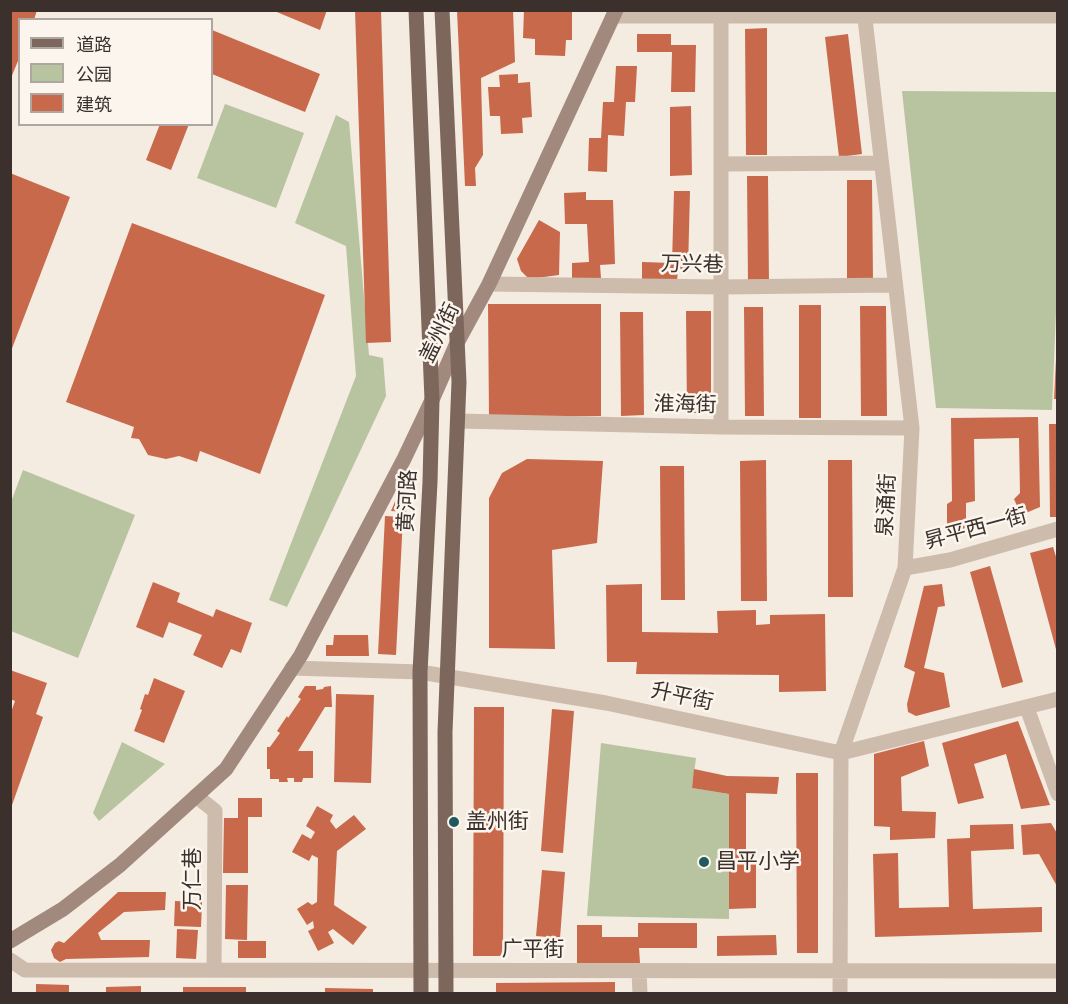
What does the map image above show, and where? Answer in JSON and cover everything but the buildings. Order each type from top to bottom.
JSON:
[{"type":"main road","name":"黄河路","points":[[416,10],[432,400],[420,672],[421,993]]},
{"type":"main road","points":[[442,10],[459,382],[445,732],[446,993]]},
{"type":"street","name":"盖州街","points":[[10,941],[63,909],[120,865],[226,769],[301,655],[404,459],[457,343],[489,284],[615,13]]},
{"type":"street","points":[[615,13],[721,16],[864,13],[1058,16]]},
{"type":"street","name":"泉涌街","points":[[840,993],[841,753],[905,568],[912,428],[864,13]]},
{"type":"street","points":[[721,16],[721,427]]},
{"type":"street","points":[[721,164],[881,163]]},
{"type":"street","name":"万兴巷","points":[[489,284],[721,287],[895,285]]},
{"type":"street","name":"淮海街","points":[[458,421],[721,427],[912,428]]},
{"type":"street","name":"昇平西一街","points":[[905,568],[950,560],[1058,529]]},
{"type":"street","name":"升平街","points":[[292,668],[420,672],[447,676],[606,703],[841,753],[1058,699]]},
{"type":"street","points":[[1027,708],[1058,795]]},
{"type":"street","name":"万仁巷","points":[[196,796],[214,811],[214,970]]},
{"type":"street","name":"广平街","points":[[10,960],[25,970],[1058,971]]},
{"type":"street","points":[[639,971],[640,993]]},
{"type":"green space","points":[[902,91],[1057,92],[1058,263],[1052,410],[936,408]]},
{"type":"green space","points":[[225,104],[304,133],[276,208],[197,178]]},
{"type":"green space","points":[[336,115],[349,122],[369,355],[383,358],[386,396],[287,607],[269,600],[356,376],[346,246],[295,223]]},
{"type":"green space","points":[[23,470],[135,515],[78,658],[11,631],[11,502]]},
{"type":"green space","points":[[122,742],[165,764],[99,821],[93,813]]},
{"type":"green space","points":[[601,743],[696,758],[692,788],[729,794],[729,919],[587,916]]},
{"type":"place","name":"盖州街","points":[[454,822]]},
{"type":"place","name":"昌平小学","points":[[704,862]]}]
